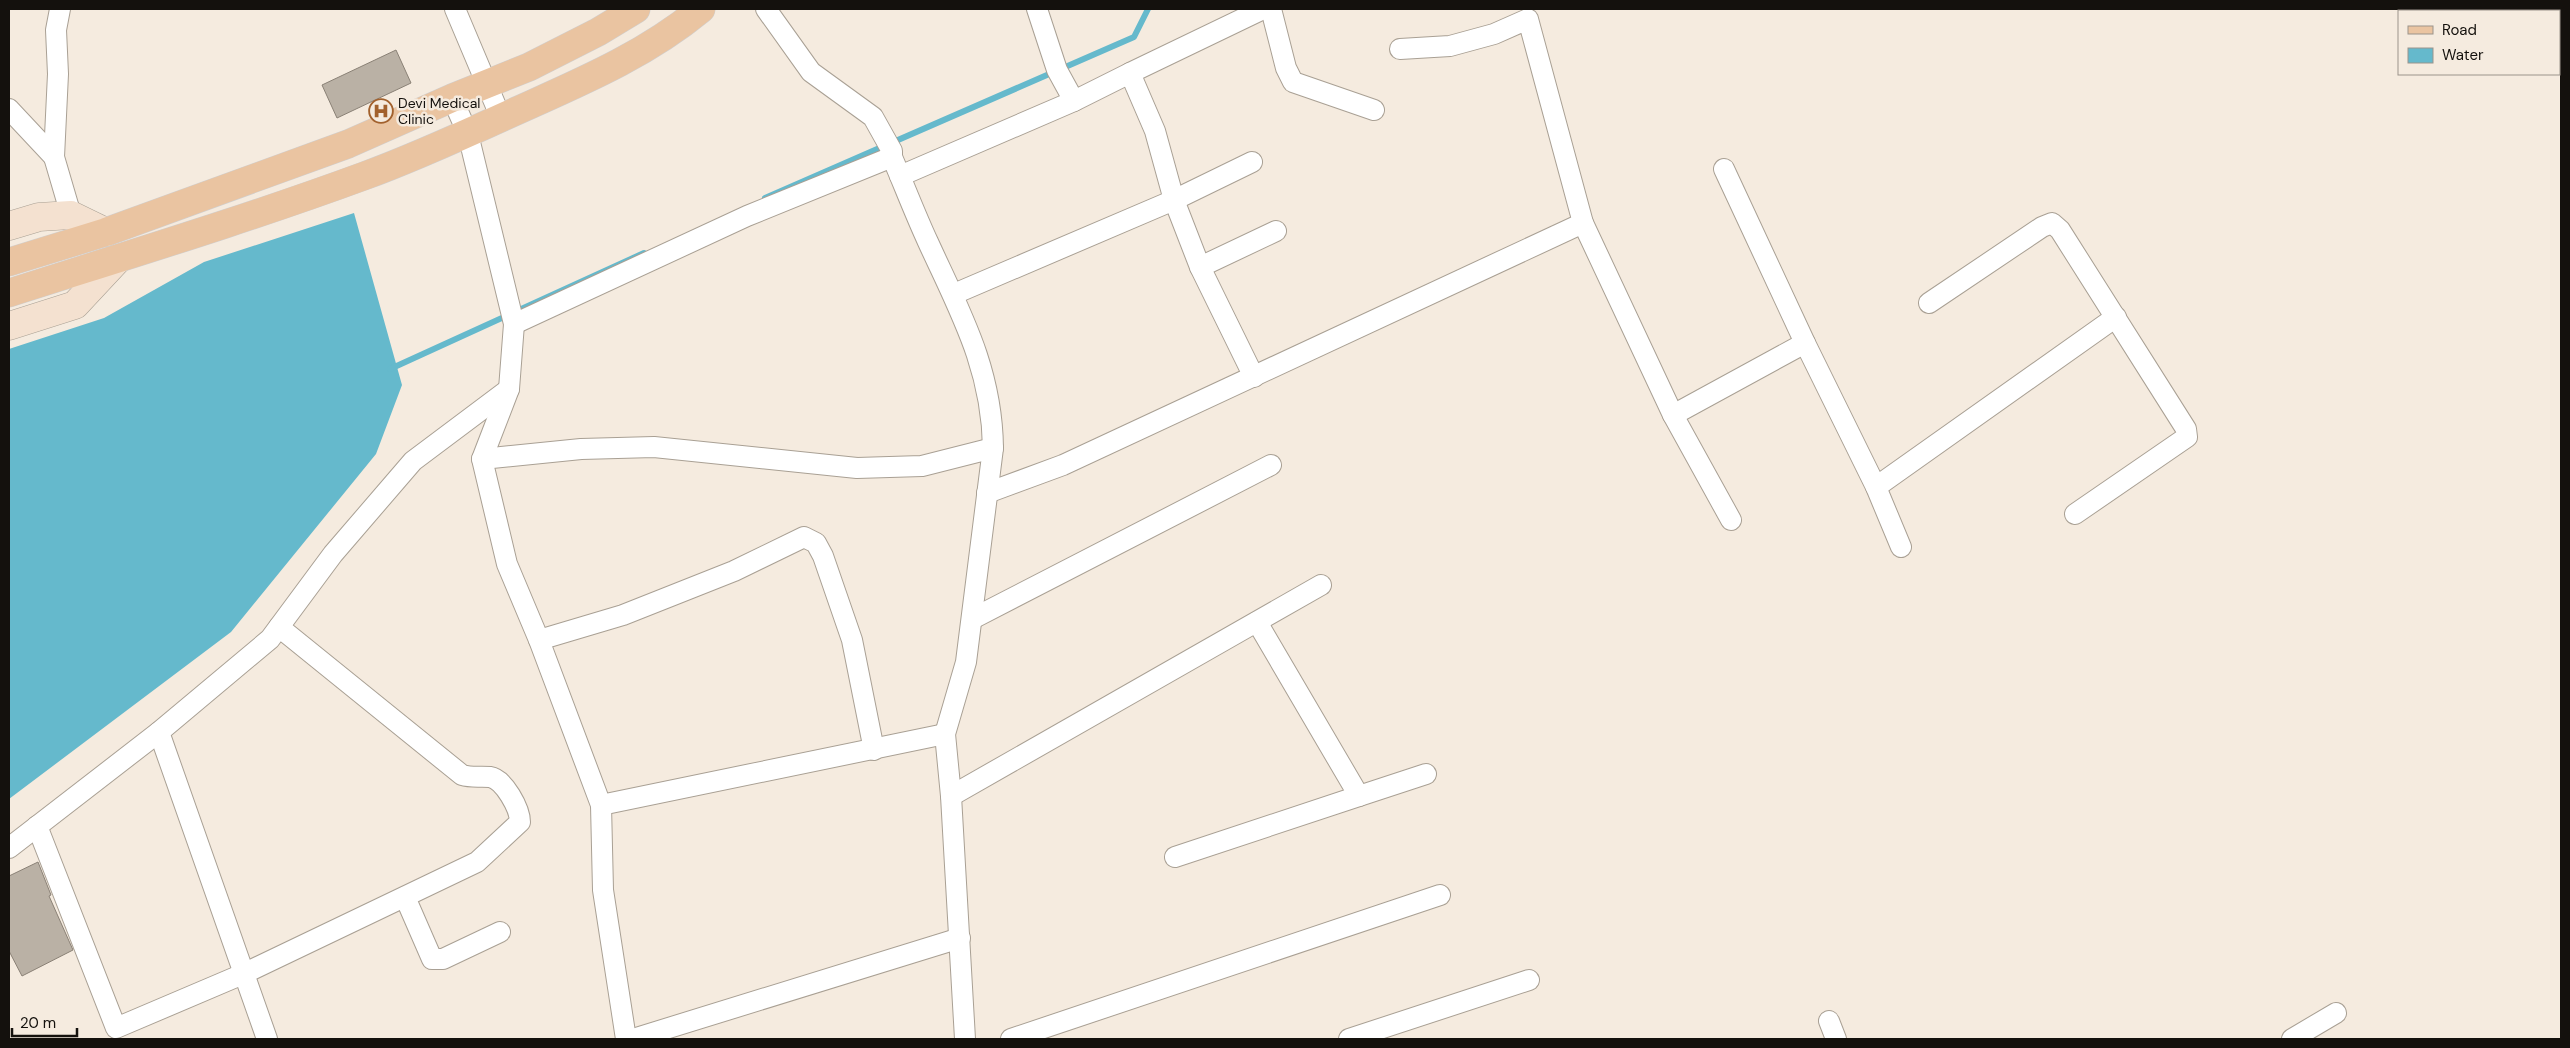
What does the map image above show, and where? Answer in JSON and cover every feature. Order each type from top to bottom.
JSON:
[{"type":"main road","points":[[9,262],[106,232],[257,179],[348,144],[452,98],[529,67],[589,37],[636,9]]},
{"type":"main road","points":[[9,293],[117,260],[365,176],[468,134],[630,58],[685,22],[701,9]]},
{"type":"street","points":[[60,9],[56,30],[58,74],[54,157],[71,215]]},
{"type":"street","points":[[455,9],[501,118]]},
{"type":"street","points":[[766,9],[811,72],[873,117],[892,151],[892,157],[928,242],[954,294],[983,371],[992,415],[993,448],[966,662],[945,734],[951,796],[965,1039]]},
{"type":"street","points":[[1037,9],[1057,70],[1074,101]]},
{"type":"street","points":[[900,176],[1074,101],[1263,9]]},
{"type":"street","points":[[1270,9],[1286,68],[1293,82],[1374,110]]},
{"type":"street","points":[[1400,49],[1450,46],[1494,34],[1527,14],[1583,223],[1674,415],[1731,520]]},
{"type":"street","points":[[1130,73],[1155,131],[1174,200],[1200,267],[1254,378]]},
{"type":"street","points":[[452,98],[468,134],[514,324],[509,389],[482,459],[507,564],[539,640],[601,805],[603,890],[626,1039]]},
{"type":"street","points":[[9,109],[54,157]]},
{"type":"street","points":[[514,324],[747,216],[892,157]]},
{"type":"street","points":[[954,294],[1174,200],[1252,162]]},
{"type":"street","points":[[1724,169],[1876,487],[1901,547]]},
{"type":"street","points":[[9,226],[39,217],[71,215],[106,232]]},
{"type":"street","points":[[987,493],[1063,464],[1254,378],[1583,223]]},
{"type":"street","points":[[1929,303],[2042,227],[2052,223],[2060,230],[2186,429],[2187,437],[2075,514]]},
{"type":"street","points":[[1200,267],[1276,231]]},
{"type":"street","points":[[9,326],[76,305],[117,260]]},
{"type":"street","points":[[1876,487],[2116,317]]},
{"type":"street","points":[[1674,415],[1806,343]]},
{"type":"street","points":[[9,848],[159,732],[270,638],[333,554],[414,461],[509,389]]},
{"type":"street","points":[[482,459],[581,449],[654,447],[857,468],[922,466],[993,448]]},
{"type":"street","points":[[972,618],[1271,465]]},
{"type":"street","points":[[539,640],[623,615],[734,571],[804,537],[816,543],[823,556],[852,640],[874,750]]},
{"type":"street","points":[[951,796],[1321,585]]},
{"type":"street","points":[[1257,622],[1359,796]]},
{"type":"street","points":[[37,826],[118,1034],[477,862],[520,822],[520,812],[499,781],[492,777],[471,778],[462,775],[279,627]]},
{"type":"street","points":[[159,732],[267,1039]]},
{"type":"street","points":[[601,805],[945,734]]},
{"type":"street","points":[[1175,857],[1426,774]]},
{"type":"street","points":[[1011,1039],[1440,895]]},
{"type":"street","points":[[405,897],[432,959],[443,959],[500,932]]},
{"type":"street","points":[[632,1039],[960,938]]},
{"type":"street","points":[[1359,1038],[1529,980]]},
{"type":"street","points":[[2292,1039],[2336,1012]]},
{"type":"water","points":[[354,213],[402,385],[376,454],[231,632],[9,799],[9,349],[104,318],[204,262]]},
{"type":"building","points":[[396,50],[411,83],[337,118],[322,85]]},
{"type":"building","points":[[38,862],[51,895],[49,896],[73,950],[22,976],[9,951],[9,876]]},
{"type":"waterway","points":[[765,198],[1134,37],[1148,9]]},
{"type":"waterway","points":[[390,369],[644,253]]},
{"type":"place","name":"Devi Medical Clinic","points":[[381,111]]}]
